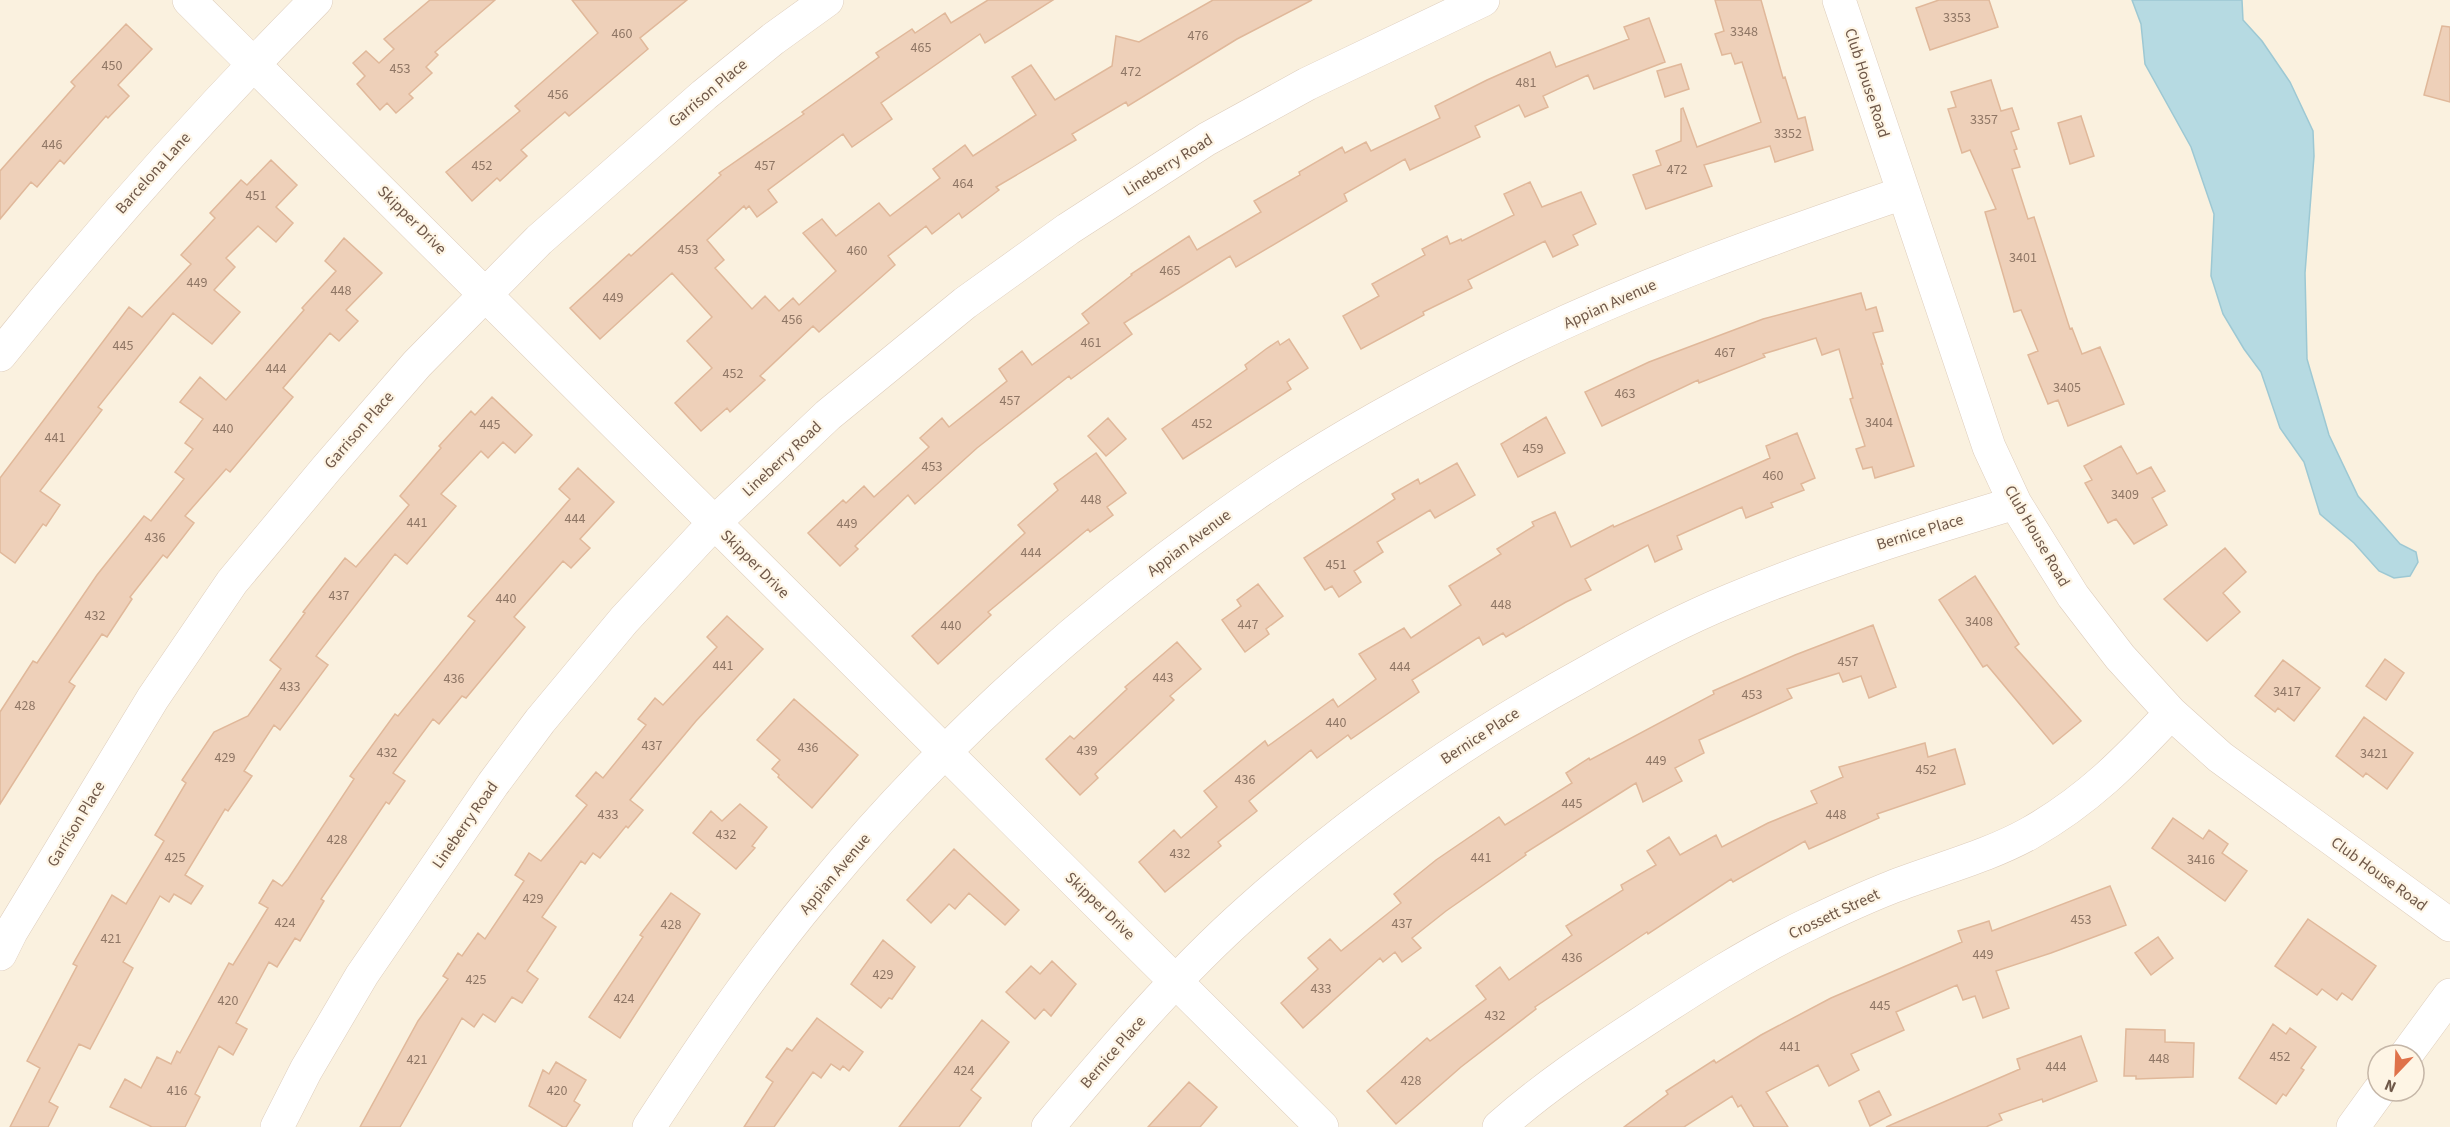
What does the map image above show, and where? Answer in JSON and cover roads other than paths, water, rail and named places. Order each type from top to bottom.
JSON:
[{"type":"street","name":"Skipper Drive","points":[[189,0],[1322,1127]]},
{"type":"street","name":"Barcelona Lane","points":[[0,355],[70,268],[254,63],[316,0]]},
{"type":"street","name":"Garrison Place","points":[[0,954],[11,932],[153,698],[232,582],[417,364],[539,240],[704,95],[773,39],[827,0]]},
{"type":"street","name":"Lineberry Road","points":[[276,1127],[306,1070],[362,975],[493,784],[540,721],[624,620],[714,522],[867,382],[965,303],[1068,229],[1207,140],[1277,100],[1483,0]]},
{"type":"street","name":"Club House Road","points":[[1839,0],[1981,424],[2015,503],[2073,596],[2120,657],[2171,713],[2220,758],[2450,925]]},
{"type":"street","name":"Appian Avenue","points":[[650,1127],[717,1024],[816,893],[879,822],[995,703],[1084,624],[1176,550],[1273,482],[1385,414],[1501,353],[1620,298],[1742,248],[1903,193]]},
{"type":"street","name":"Bernice Place","points":[[1048,1127],[1114,1049],[1177,981],[1247,912],[1332,840],[1441,761],[1536,700],[1633,646],[1729,600],[1849,554],[2015,503]]},
{"type":"street","name":"Crossett Street","points":[[1499,1127],[1573,1068],[1700,984],[1746,957],[1809,924],[1881,892],[1979,856],[2029,833],[2076,804],[2118,769],[2171,713]]},
{"type":"street","points":[[2415,1043],[2450,995]]},
{"type":"street","points":[[2353,1127],[2370,1103]]},
{"type":"water","points":[[2132,0],[2242,0],[2243,20],[2262,41],[2290,82],[2313,131],[2314,156],[2305,273],[2307,359],[2329,435],[2358,496],[2400,544],[2416,552],[2418,562],[2410,576],[2394,578],[2379,571],[2354,543],[2320,514],[2304,462],[2280,428],[2261,372],[2223,314],[2211,276],[2214,214],[2191,147],[2145,64],[2141,24]]}]
